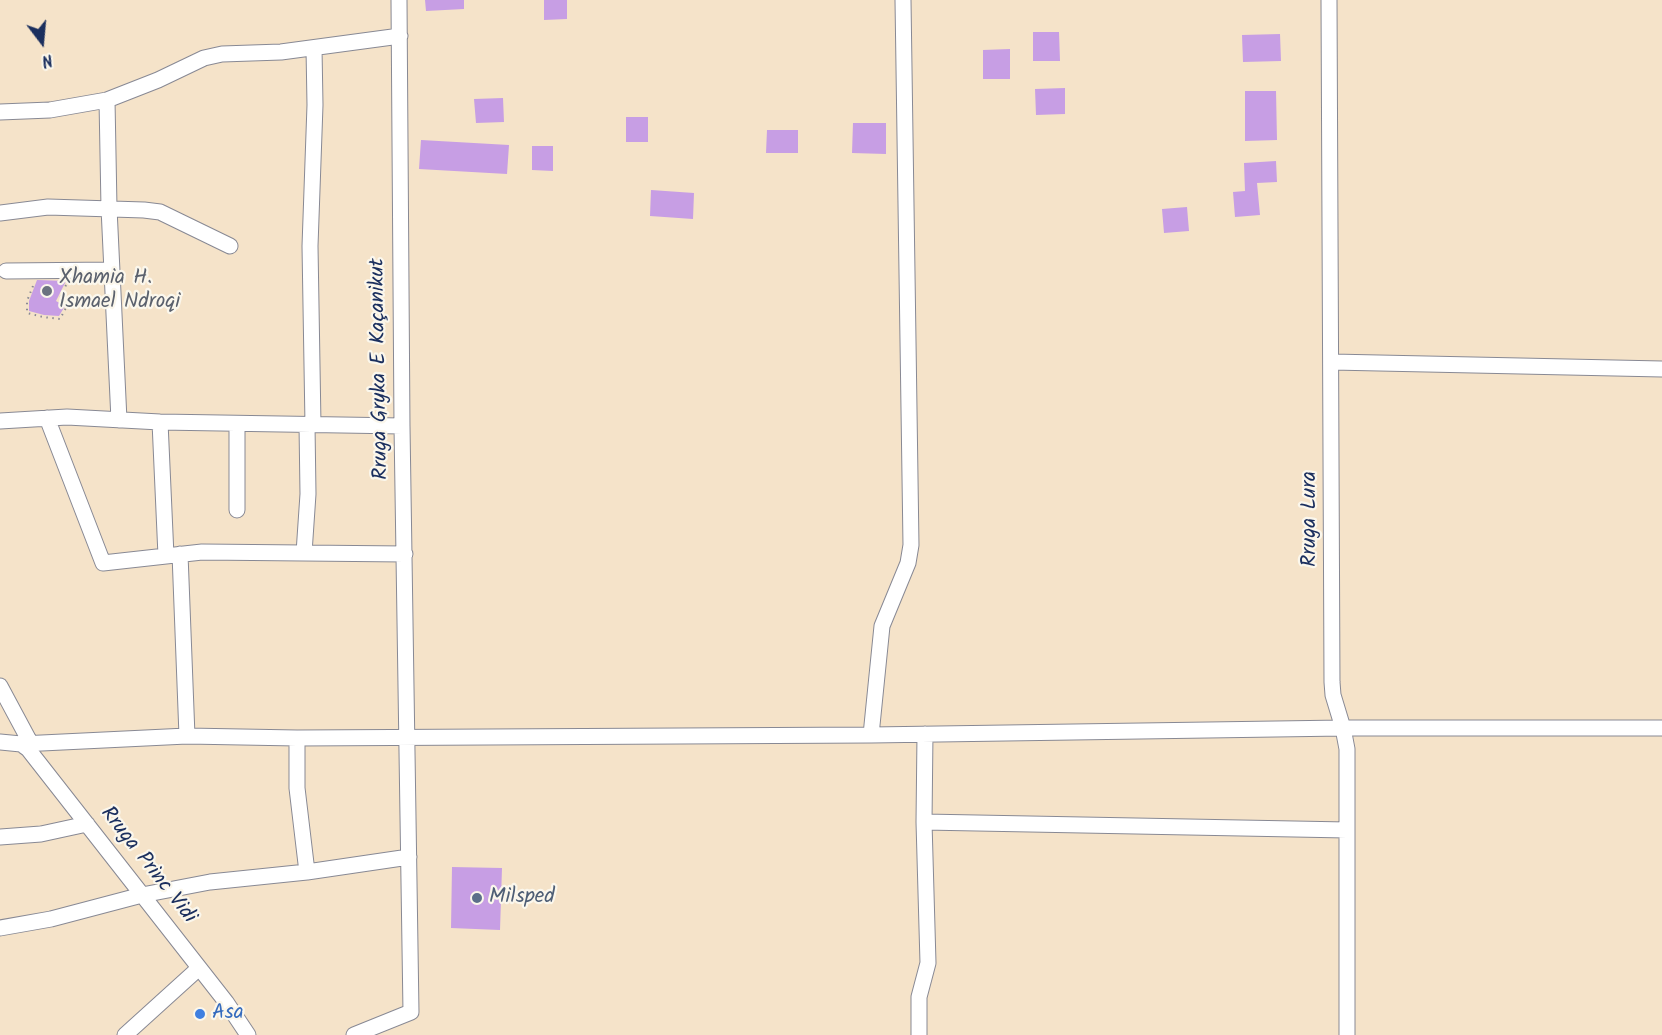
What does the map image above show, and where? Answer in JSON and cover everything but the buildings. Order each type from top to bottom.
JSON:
[{"type":"street","name":"Rruga Gryka E Kaçanikut","points":[[354,1035],[411,1012],[402,426],[399,0]]},
{"type":"street","points":[[871,735],[882,626],[908,563],[910,545],[903,0]]},
{"type":"street","name":"Rruga Lura","points":[[1329,0],[1332,682],[1333,695],[1347,749],[1347,1035]]},
{"type":"street","points":[[0,112],[50,110],[107,100],[158,80],[204,58],[222,54],[281,52],[400,36]]},
{"type":"street","points":[[304,553],[310,425],[310,246],[315,105],[314,48]]},
{"type":"street","points":[[107,100],[109,208],[119,420]]},
{"type":"street","points":[[0,213],[48,207],[160,212],[230,246]]},
{"type":"street","points":[[6,271],[112,270]]},
{"type":"street","points":[[1332,362],[1662,369]]},
{"type":"street","points":[[0,421],[47,418],[402,426]]},
{"type":"street","points":[[47,418],[103,563],[202,552],[405,554]]},
{"type":"street","points":[[160,422],[187,736]]},
{"type":"street","points":[[237,424],[237,510]]},
{"type":"street","name":"Rruga Princ Vidi","points":[[0,686],[34,756],[199,968],[248,1035]]},
{"type":"street","points":[[0,742],[26,743],[187,736],[297,738],[871,735],[1343,728],[1662,728]]},
{"type":"street","points":[[919,1035],[919,997],[928,963],[924,822],[925,734]]},
{"type":"street","points":[[297,738],[297,788],[307,872]]},
{"type":"street","points":[[924,822],[1347,830]]},
{"type":"street","points":[[0,837],[41,834],[87,824]]},
{"type":"street","points":[[0,928],[51,919],[142,895],[210,882],[307,872],[410,856]]},
{"type":"street","points":[[125,1035],[199,968]]},
{"type":"path","points":[[39,271],[27,301],[27,313],[60,319],[68,304],[60,299],[69,278],[63,278],[66,270]]},
{"type":"place","name":"Xhamia H. Ismael Ndroqi","points":[[47,291]]},
{"type":"place","name":"Milsped","points":[[477,898]]},
{"type":"place","name":"Asa","points":[[200,1014]]}]
